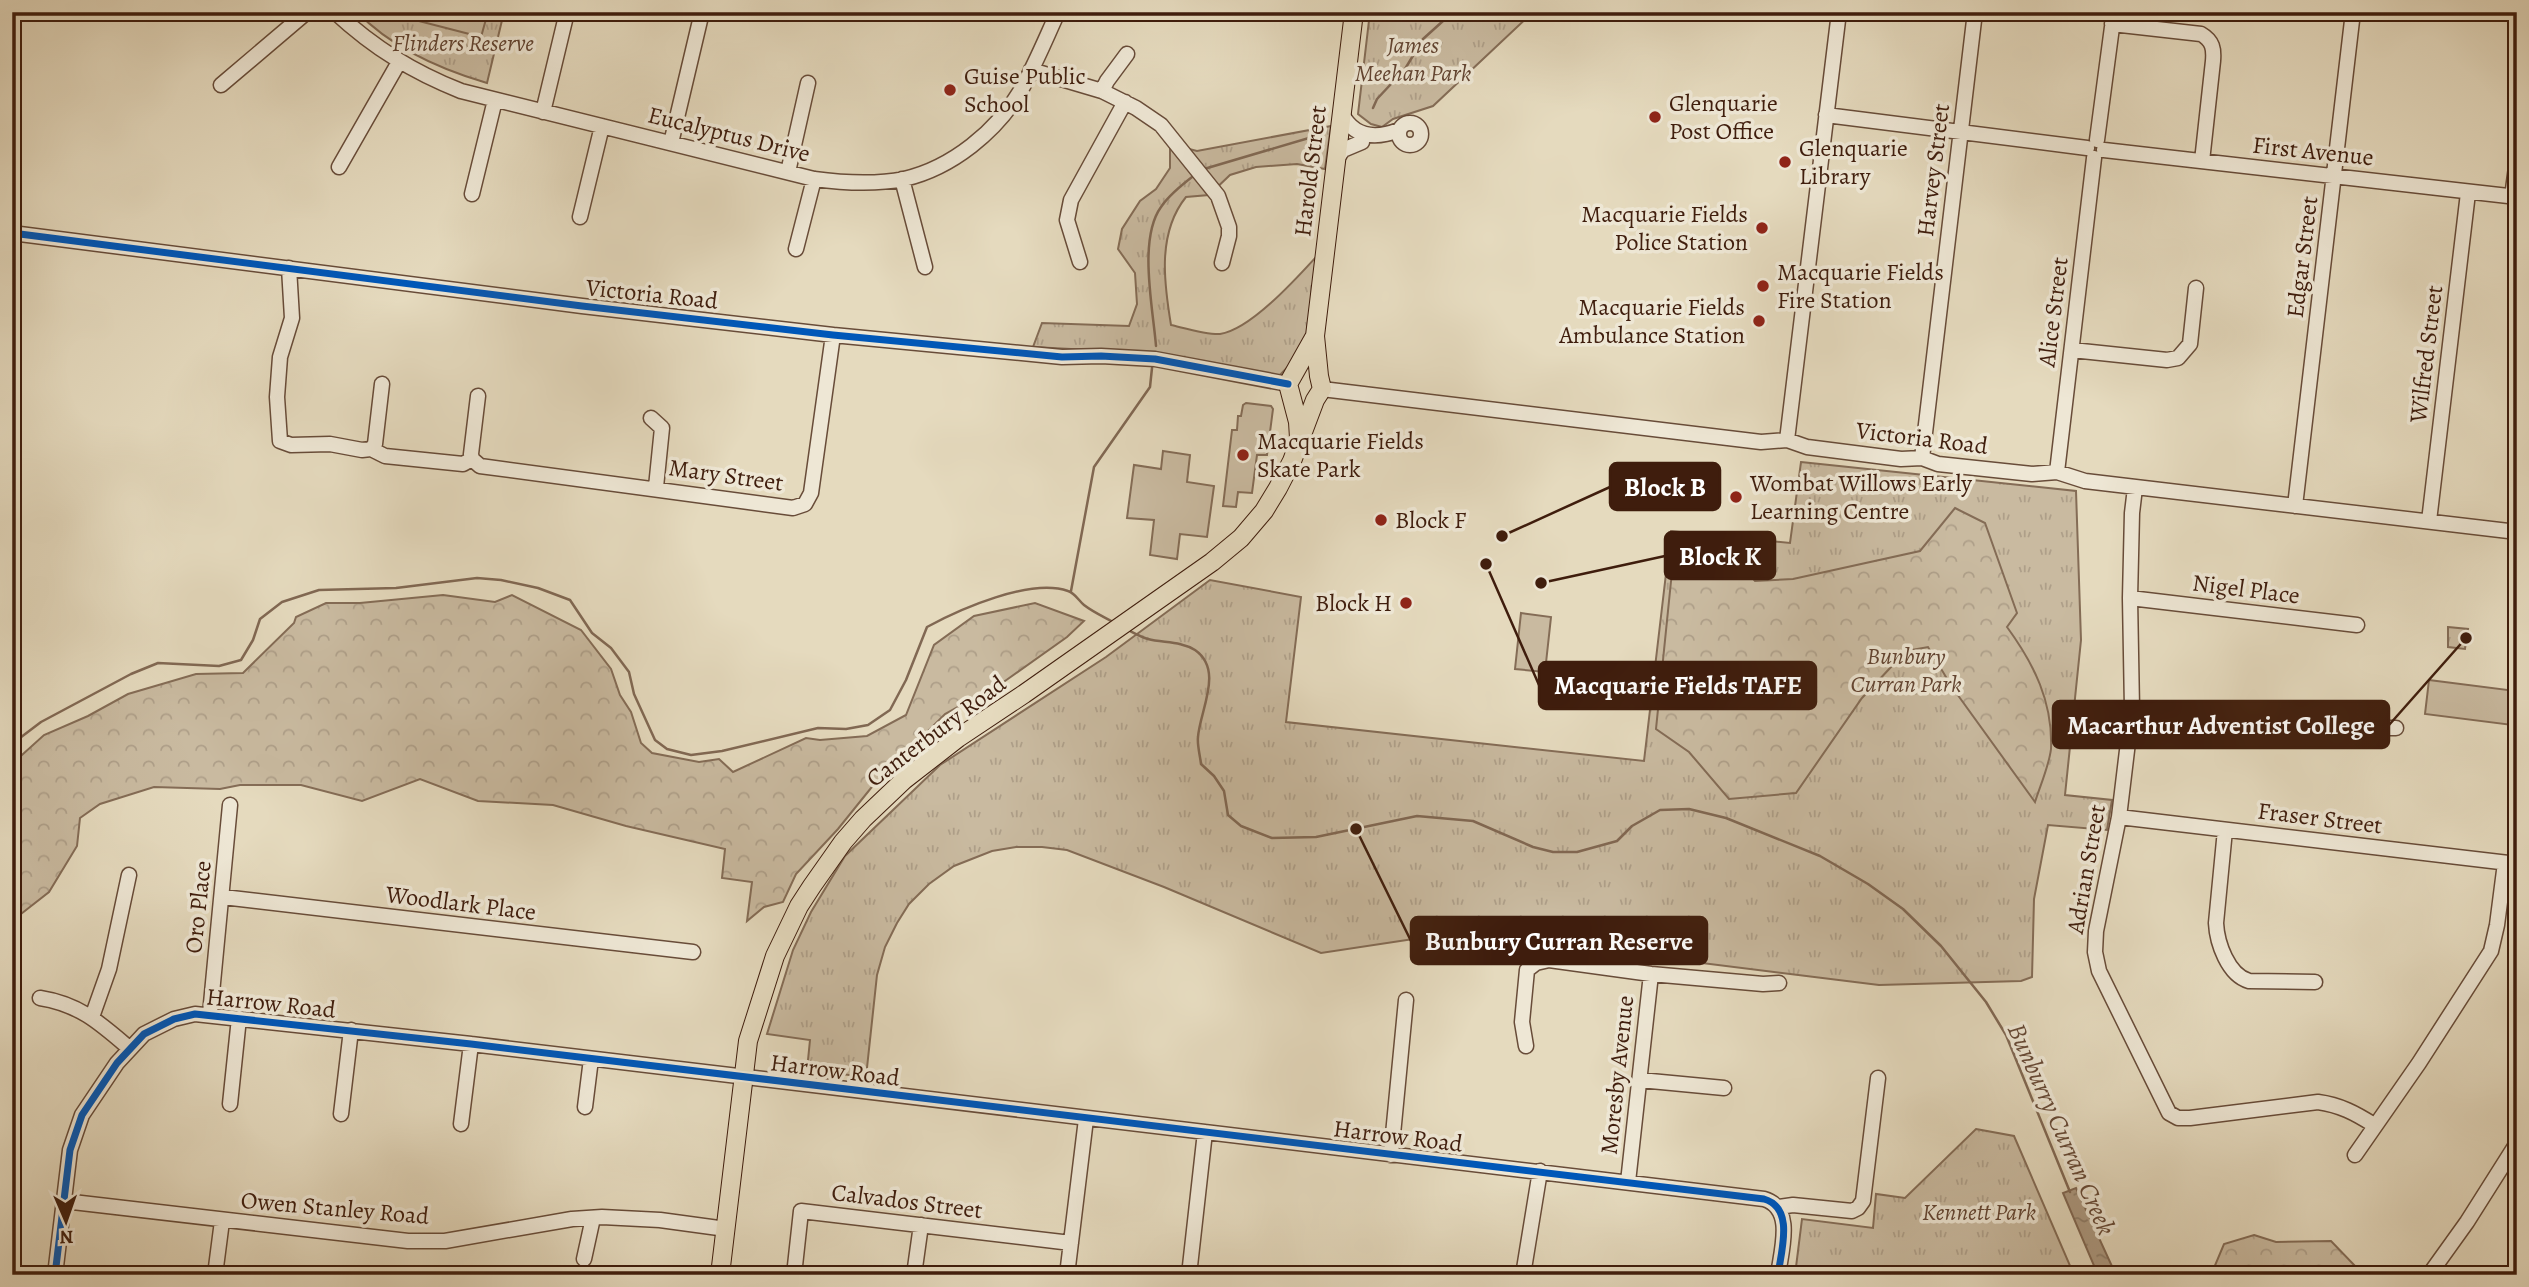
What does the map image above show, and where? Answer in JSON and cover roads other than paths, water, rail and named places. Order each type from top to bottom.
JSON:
[{"type":"main road","name":"Harold Street","points":[[1319,388],[1315,336],[1336,160],[1352,136],[1342,114],[1354,12]]},
{"type":"main road","name":"Harold Street","points":[[1292,384],[1300,360],[1315,336]]},
{"type":"main road","points":[[1309,370],[1319,388],[1303,403],[1292,384],[1309,370]]},
{"type":"main road","name":"Canterbury Road","points":[[1292,384],[1299,441]]},
{"type":"main road","name":"Canterbury Road","points":[[720,1275],[751,1029],[775,956],[799,906],[843,842],[863,819],[912,773],[958,738],[1212,562],[1241,538],[1264,511],[1293,461],[1319,388]]},
{"type":"street","points":[[221,85],[307,12]]},
{"type":"street","name":"Eucalyptus Drive","points":[[335,12],[374,46],[399,62],[427,78],[461,92],[814,179],[842,183],[902,179],[937,167],[976,142],[1009,107],[1031,70],[1058,12]]},
{"type":"street","points":[[543,112],[567,12]]},
{"type":"street","points":[[671,143],[702,12]]},
{"type":"street","points":[[1787,440],[1839,12]]},
{"type":"street","name":"Harvey Street","points":[[1922,458],[1975,12]]},
{"type":"street","name":"Edgar Street","points":[[2295,506],[2353,12]]},
{"type":"street","points":[[2113,18],[2202,34],[2209,39],[2214,49],[2202,161]]},
{"type":"street","name":"Alice Street","points":[[2057,472],[2113,18]]},
{"type":"street","points":[[1102,91],[1127,54]]},
{"type":"street","points":[[339,167],[399,62]]},
{"type":"street","points":[[1031,70],[1102,91],[1161,125],[1218,196],[1229,227],[1222,263]]},
{"type":"street","points":[[788,172],[808,83]]},
{"type":"street","points":[[472,194],[495,100]]},
{"type":"street","points":[[1080,262],[1067,220],[1071,200],[1125,102]]},
{"type":"street","name":"First Avenue","points":[[1826,115],[2514,197]]},
{"type":"street","points":[[1408,124],[1415,125],[1420,130],[1420,138],[1416,144],[1352,136],[1383,136],[1408,124]]},
{"type":"street","points":[[580,217],[602,126]]},
{"type":"street","points":[[1399,130],[1399,139],[1404,144]]},
{"type":"street","points":[[2514,197],[2517,160]]},
{"type":"street","points":[[796,249],[814,179]]},
{"type":"street","points":[[902,179],[925,267]]},
{"type":"street","name":"Wilfred Street","points":[[2429,521],[2468,193]]},
{"type":"street","name":"Victoria Road","points":[[12,233],[833,335],[1062,357],[1155,359],[1292,384]]},
{"type":"street","name":"Mary Street","points":[[289,268],[292,318],[280,357],[277,397],[280,441],[291,445],[330,444],[371,449],[384,456],[464,464],[471,457],[480,466],[656,487],[793,508],[805,504],[810,493],[833,335]]},
{"type":"street","points":[[2072,350],[2167,360],[2178,358],[2190,344],[2196,288]]},
{"type":"street","points":[[371,449],[375,444],[382,384]]},
{"type":"street","name":"Victoria Road","points":[[1319,388],[1761,442],[1787,440],[1816,448],[1901,459],[1922,458],[1938,464],[2032,474],[2057,472],[2085,481],[2135,488],[2517,532]]},
{"type":"street","points":[[471,457],[478,396]]},
{"type":"street","points":[[651,418],[662,428],[656,487]]},
{"type":"street","name":"Adrian Street","points":[[2135,488],[2130,598],[2132,709],[2119,817],[2096,931],[2095,952],[2099,971],[2169,1113],[2178,1118],[2190,1118],[2318,1102],[2335,1104],[2374,1125]]},
{"type":"street","name":"Nigel Place","points":[[2130,598],[2357,625]]},
{"type":"street","points":[[2132,709],[2316,728],[2396,728]]},
{"type":"street","name":"Oro Place","points":[[210,1014],[230,805]]},
{"type":"street","name":"Fraser Street","points":[[2119,817],[2511,863]]},
{"type":"street","points":[[2225,830],[2216,923],[2217,936],[2234,971],[2249,981],[2315,982]]},
{"type":"street","points":[[2355,1155],[2419,1063],[2491,951],[2511,863]]},
{"type":"street","points":[[92,1017],[109,970],[129,875]]},
{"type":"street","name":"Woodlark Place","points":[[223,897],[693,953]]},
{"type":"street","points":[[1526,1046],[1522,1022],[1527,970],[1536,963],[1549,960],[1651,974],[1763,984],[1779,983]]},
{"type":"street","name":"Moresby Avenue","points":[[1628,1182],[1651,974]]},
{"type":"street","points":[[40,998],[62,1001],[92,1017],[130,1048]]},
{"type":"street","points":[[1391,1155],[1406,1000]]},
{"type":"street","name":"Harrow Road","points":[[55,1275],[69,1150],[78,1123],[130,1048],[144,1034],[164,1022],[187,1015],[210,1014],[351,1030],[1540,1171],[1765,1199],[1774,1202],[1780,1210],[1793,1205],[1852,1211],[1858,1208],[1863,1201],[1878,1078]]},
{"type":"street","points":[[230,1104],[239,1018]]},
{"type":"street","points":[[341,1114],[351,1030]]},
{"type":"street","points":[[461,1124],[471,1044]]},
{"type":"street","points":[[585,1107],[591,1059]]},
{"type":"street","points":[[1640,1080],[1724,1087]]},
{"type":"street","points":[[1067,1275],[1086,1119]]},
{"type":"street","points":[[1189,1275],[1205,1132]]},
{"type":"street","points":[[2429,1275],[2517,1143]]},
{"type":"street","points":[[1523,1275],[1540,1171]]},
{"type":"street","name":"Owen Stanley Road","points":[[64,1201],[408,1241],[445,1241],[572,1219],[593,1218],[660,1220],[726,1228]]},
{"type":"street","points":[[1778,1275],[1784,1223],[1780,1210]]},
{"type":"street","name":"Calvados Street","points":[[794,1275],[802,1211],[1071,1243]]},
{"type":"street","points":[[584,1259],[593,1218]]},
{"type":"street","points":[[215,1275],[222,1221]]},
{"type":"street","points":[[914,1275],[920,1225]]},
{"type":"water","points":[[2076,1188],[2116,1275],[2098,1275],[2063,1193]]},
{"type":"waterway","points":[[1373,108],[1377,99],[1405,69],[1423,39],[1453,12]]},
{"type":"waterway","points":[[1204,169],[1319,135]]},
{"type":"waterway","points":[[1156,346],[1149,274],[1150,237],[1161,207],[1196,174]]},
{"type":"waterway","points":[[1071,591],[1094,467],[1150,387],[1152,368]]},
{"type":"waterway","name":"Bunburry Curran Creek","points":[[12,744],[41,722],[131,674],[158,663],[219,666],[241,660],[253,640],[260,619],[282,602],[319,590],[396,588],[477,578],[538,588],[570,600],[592,633],[611,648],[629,672],[634,694],[655,740],[667,749],[691,755],[722,751],[818,728],[846,729],[868,725],[890,710],[906,680],[927,627],[996,597],[1035,589],[1068,591],[1087,608],[1113,622]]},
{"type":"waterway","name":"Bunburry Curran Creek","points":[[1128,630],[1148,639],[1190,647],[1204,658],[1209,679],[1198,737],[1201,764],[1214,776],[1224,791],[1228,815],[1241,826],[1272,838],[1316,837],[1417,816],[1473,821],[1533,847],[1553,852],[1577,852],[1617,841],[1632,826],[1660,810],[1689,809],[1726,818],[1820,856],[1868,884],[1903,909],[1941,946],[1986,1002],[2006,1035],[2070,1192]]},
{"type":"place","name":"Guise Public School","points":[[950,90]]},
{"type":"place","name":"Glenquarie Post Office","points":[[1655,117]]},
{"type":"place","name":"Glenquarie Library","points":[[1785,162]]},
{"type":"place","name":"Macquarie Fields Police Station","points":[[1762,228]]},
{"type":"place","name":"Macquarie Fields Fire Station","points":[[1763,286]]},
{"type":"place","name":"Macquarie Fields Ambulance Station","points":[[1759,321]]},
{"type":"place","name":"Macquarie Fields Skate Park","points":[[1243,455]]},
{"type":"place","name":"Wombat Willows Early Learning Centre","points":[[1736,497]]},
{"type":"place","name":"Block F","points":[[1381,520]]},
{"type":"place","name":"Block B","points":[[1502,536]]},
{"type":"place","name":"Macquarie Fields TAFE","points":[[1486,564]]},
{"type":"place","name":"Block K","points":[[1541,583]]},
{"type":"place","name":"Block H","points":[[1406,603]]},
{"type":"place","name":"Macarthur Adventist College","points":[[2466,638]]},
{"type":"place","name":"Bunbury Curran Reserve","points":[[1356,829]]},
{"type":"park label","name":"Flinders Reserve","points":[[463,43]]},
{"type":"park label","name":"James Meehan Park","points":[[1413,59]]},
{"type":"park label","name":"Bunbury Curran Park","points":[[1906,670]]},
{"type":"park label","name":"Kennett Park","points":[[1979,1212]]}]
